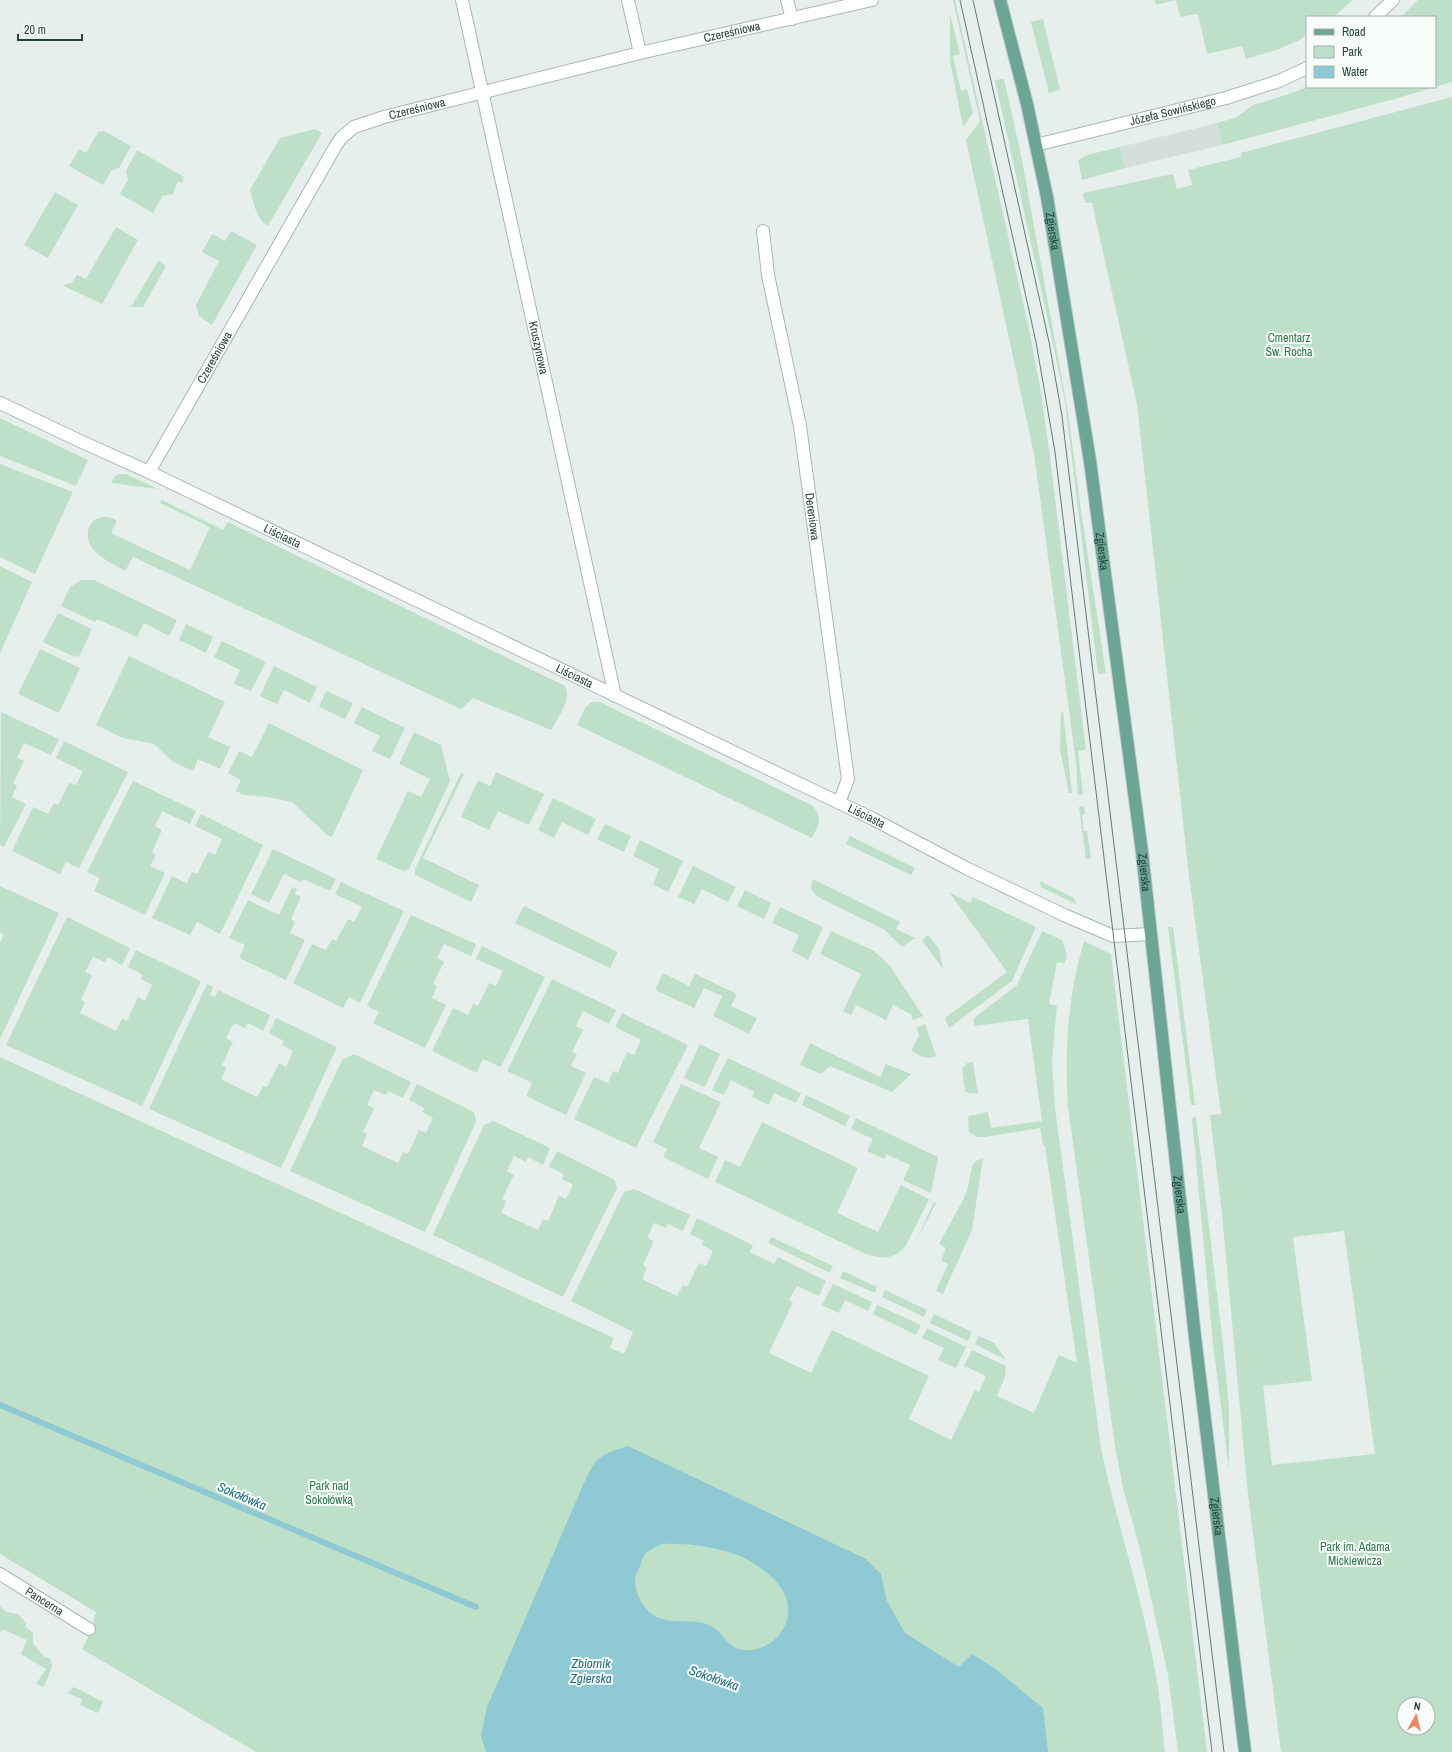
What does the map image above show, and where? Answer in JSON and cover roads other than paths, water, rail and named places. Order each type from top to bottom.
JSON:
[{"type":"main road","name":"Zgierska","points":[[1000,0],[1036,145],[1047,197],[1089,453],[1142,852],[1195,1337],[1245,1752]]},
{"type":"street","name":"Kruszynowa","points":[[462,0],[615,696]]},
{"type":"street","points":[[628,0],[640,53]]},
{"type":"street","points":[[787,0],[792,19]]},
{"type":"street","name":"Czereśniowa","points":[[149,472],[341,138],[354,127],[384,117],[640,53],[872,0]]},
{"type":"street","points":[[1376,16],[1393,0]]},
{"type":"street","name":"Józefa Sowińskiego","points":[[1036,145],[1226,98],[1279,81],[1306,68]]},
{"type":"street","name":"Dereniowa","points":[[763,231],[768,275],[800,426],[848,779],[839,803]]},
{"type":"street","name":"Liściasta","points":[[0,403],[149,472],[839,803],[968,869],[1106,934],[1119,936],[1151,934]]},
{"type":"street","name":"Pancerna","points":[[0,1574],[89,1628]]},
{"type":"water","name":"Zbiornik Zgierska","points":[[628,1446],[866,1559],[881,1574],[887,1601],[905,1633],[959,1667],[972,1654],[994,1668],[1043,1708],[1048,1752],[486,1752],[481,1736],[487,1707],[584,1483],[592,1467],[600,1457]],"holes":[[[662,1544],[694,1545],[717,1549],[748,1560],[759,1567],[778,1584],[785,1595],[788,1605],[788,1614],[782,1631],[769,1644],[760,1648],[743,1650],[732,1645],[716,1629],[705,1623],[669,1621],[655,1616],[647,1610],[638,1596],[635,1586],[636,1575],[642,1559],[646,1553],[654,1548]]]},
{"type":"waterway","name":"Sokołówka","points":[[0,1405],[476,1607]]},
{"type":"tram line","points":[[960,0],[1036,342],[1055,452],[1212,1752]]},
{"type":"tram line","points":[[973,0],[1049,342],[1062,416],[1224,1752]]},
{"type":"park label","name":"Cmentarz Św. Rocha","points":[[1289,345]]},
{"type":"park label","name":"Park nad Sokołówką","points":[[329,1493]]},
{"type":"park label","name":"Park im. Adama Mickiewicza","points":[[1355,1554]]}]
